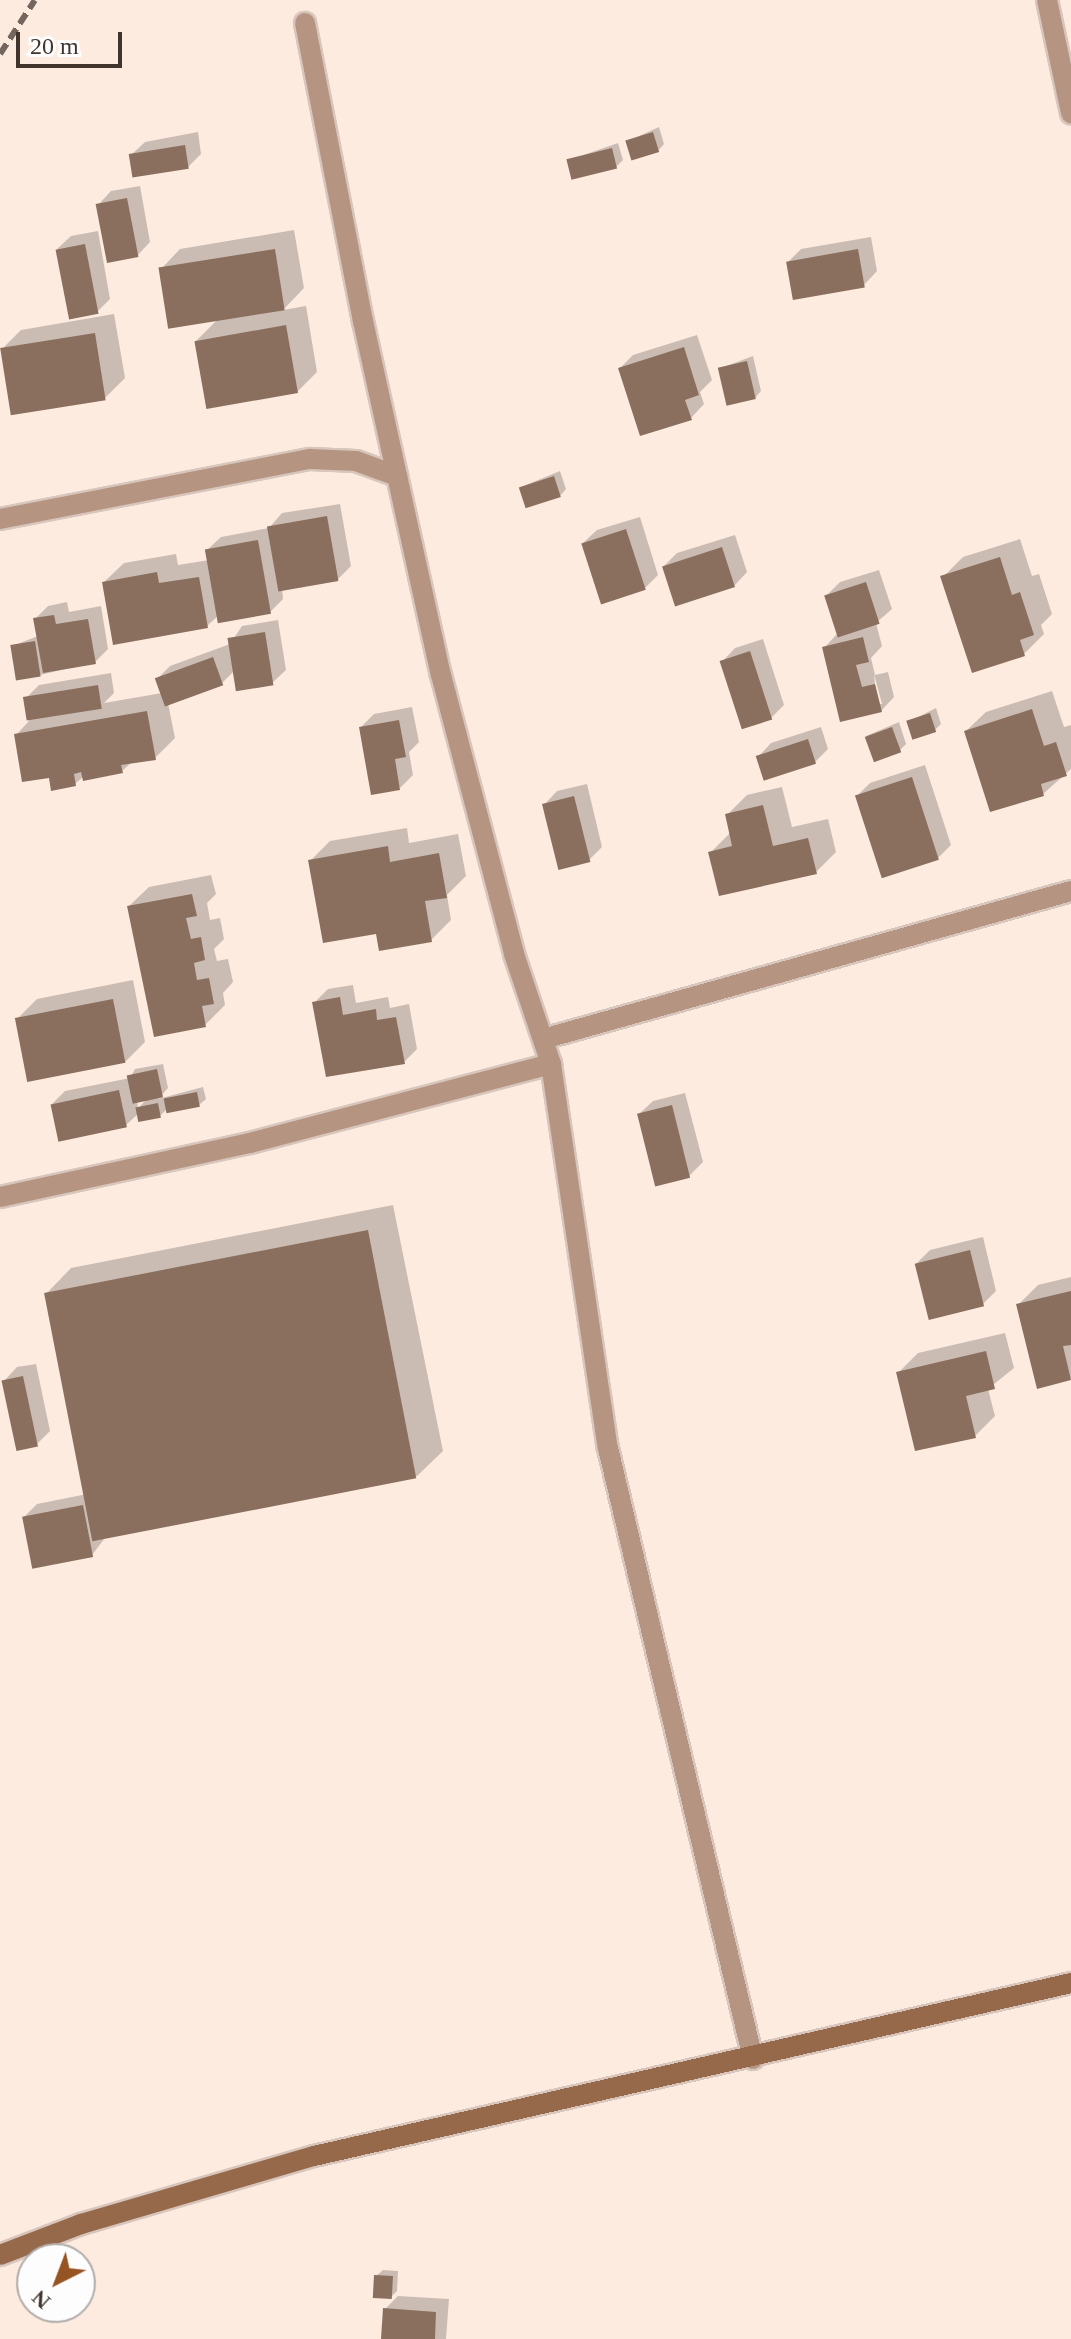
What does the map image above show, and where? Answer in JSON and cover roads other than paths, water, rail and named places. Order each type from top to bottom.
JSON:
[{"type":"main road","points":[[0,2255],[81,2224],[268,2168],[753,2059],[1071,1983]]},
{"type":"street","points":[[1047,0],[1071,113]]},
{"type":"street","points":[[305,23],[397,476],[441,675],[510,939],[551,1064],[608,1448],[753,2059]]},
{"type":"street","points":[[0,519],[310,459],[356,461],[397,476]]},
{"type":"street","points":[[543,1039],[1071,891]]},
{"type":"street","points":[[0,1197],[250,1143],[551,1064]]},
{"type":"railway","points":[[0,54],[35,0]]}]
